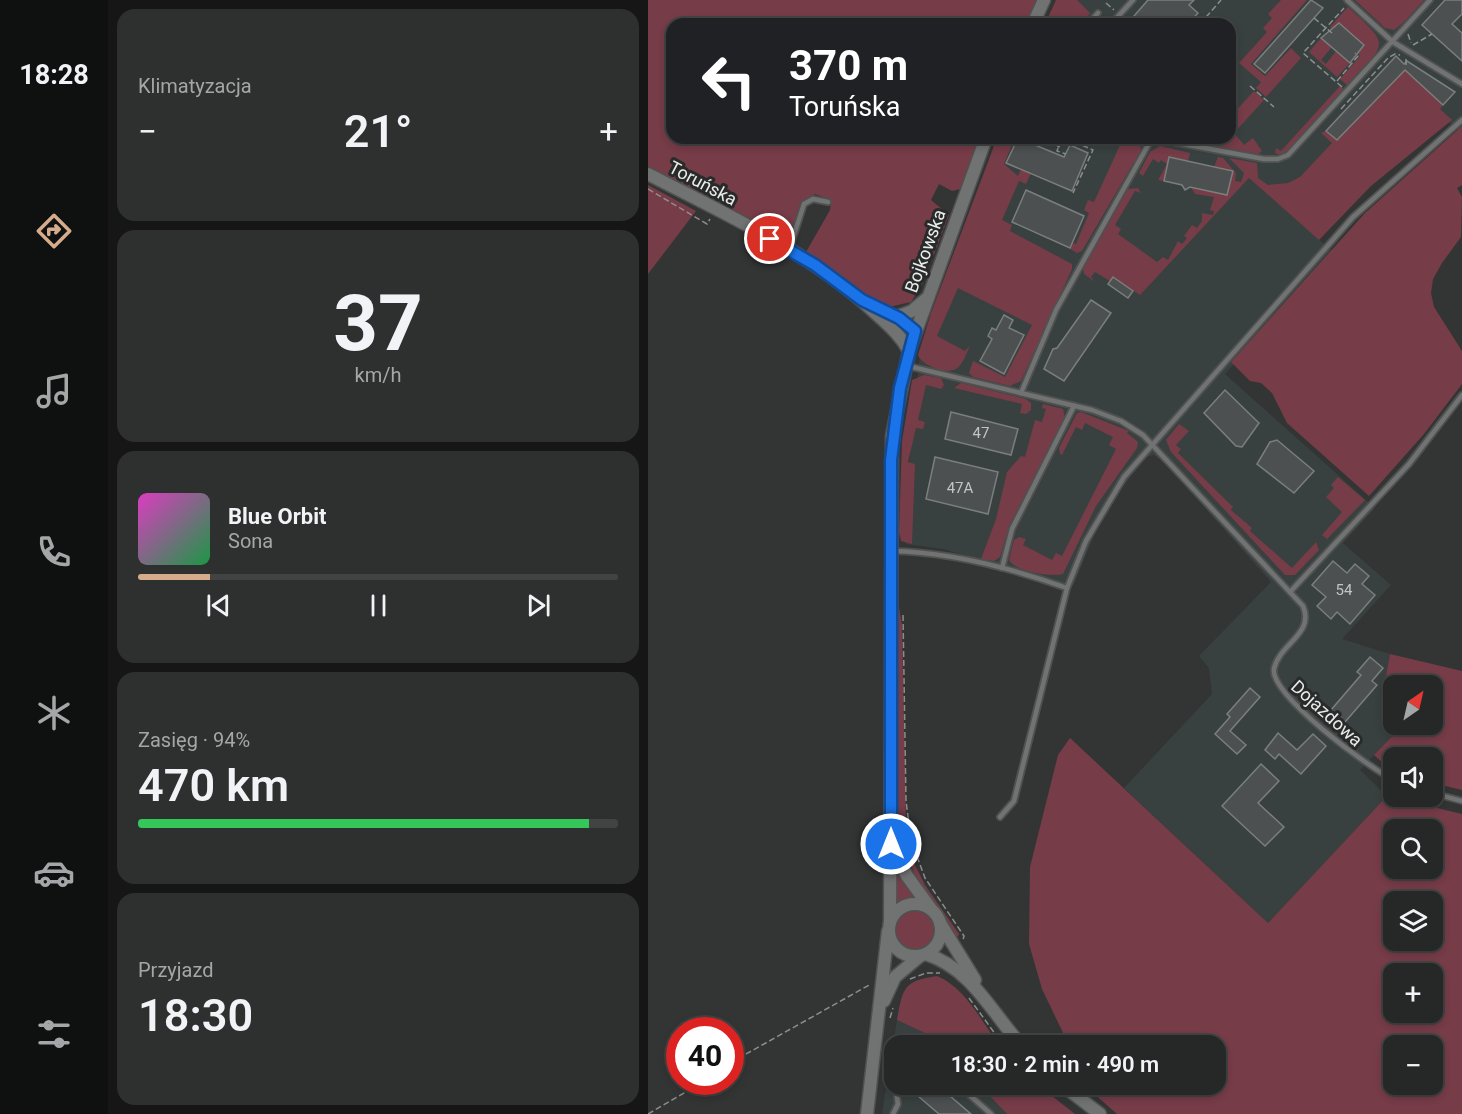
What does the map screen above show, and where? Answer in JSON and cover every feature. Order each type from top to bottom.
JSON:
[{"type":"street","points":[[1036,18],[1044,0]]},
{"type":"street","name":"Bojkowska","points":[[884,1022],[881,984],[889,927],[891,844],[892,436],[905,366],[915,331],[984,144]]},
{"type":"street","name":"Toruńska","points":[[648,174],[789,249],[894,322],[909,351]]},
{"type":"street","points":[[915,331],[904,332],[894,322],[926,299]]},
{"type":"street","name":"Bojkowska","points":[[891,844],[907,876],[931,910]]},
{"type":"street","points":[[988,1002],[931,910],[910,904],[897,911],[889,927],[898,951],[912,956],[923,955],[944,960],[959,970],[1014,1035]]},
{"type":"street","points":[[923,955],[937,944],[940,937],[940,922]]},
{"type":"street","name":"Bojkowska","points":[[867,1114],[887,993],[895,977],[923,955]]},
{"type":"street","points":[[1075,1095],[1100,1114]]},
{"type":"lane","points":[[1116,18],[1133,0]]},
{"type":"lane","points":[[1183,144],[1253,157],[1278,159],[1288,155],[1430,0]]},
{"type":"lane","points":[[1348,1],[1393,42],[1462,84]]},
{"type":"lane","points":[[1093,18],[1098,13]]},
{"type":"lane","points":[[999,817],[1014,801],[1067,588],[1099,516],[1124,477],[1353,218],[1462,120]]},
{"type":"lane","points":[[1022,393],[1056,310],[1148,144]]},
{"type":"lane","points":[[789,249],[804,204],[813,199],[828,202]]},
{"type":"lane","points":[[905,366],[1074,406],[1121,422],[1152,443],[1290,592],[1408,464],[1462,395]]},
{"type":"lane","points":[[1002,568],[1012,529],[1074,406]]},
{"type":"lane","points":[[890,551],[922,552],[1002,568],[1067,588]]},
{"type":"lane","name":"Dojazdowa","points":[[1290,592],[1303,606],[1307,619],[1301,631],[1277,660],[1274,676],[1276,684],[1288,698],[1353,755],[1383,773]]},
{"type":"lane","points":[[1443,796],[1462,801]]},
{"type":"lane","points":[[893,1114],[898,1104],[897,1095]]},
{"type":"lane","points":[[969,1095],[991,1114]]},
{"type":"path","points":[[1205,18],[1221,0]]},
{"type":"path","points":[[1348,1],[1303,53],[1348,91]]},
{"type":"path","points":[[1314,18],[1332,33]]},
{"type":"path","points":[[1410,33],[1408,39],[1417,48]]},
{"type":"path","points":[[1413,45],[1432,34]]},
{"type":"path","points":[[1336,82],[1358,56],[1354,53]]},
{"type":"path","points":[[1335,115],[1392,55],[1395,54],[1412,62]]},
{"type":"path","points":[[1406,58],[1406,64]]},
{"type":"path","points":[[1250,86],[1274,106]]},
{"type":"path","points":[[1053,144],[1059,147]]},
{"type":"path","points":[[1061,144],[1057,151],[1066,154]]},
{"type":"path","points":[[1074,193],[1093,150],[1078,144]]},
{"type":"path","points":[[648,189],[707,224],[716,209]]},
{"type":"path","points":[[901,605],[905,628],[906,801],[911,840],[925,878],[964,936],[959,942]]},
{"type":"path","points":[[941,974],[943,967]]},
{"type":"path","points":[[905,983],[918,975],[945,974]]},
{"type":"path","points":[[744,1055],[856,990],[872,984],[881,984]]},
{"type":"path","points":[[967,996],[996,1035]]},
{"type":"path","points":[[884,1022],[894,1004]]},
{"type":"path","points":[[648,1114],[681,1095]]},
{"type":"shaded area","points":[[648,0],[1037,0],[1029,18],[666,18],[666,144],[978,144],[960,189],[952,191],[939,184],[931,200],[949,215],[923,283],[911,302],[889,307],[889,309],[880,306],[806,252],[830,210],[831,200],[815,194],[802,201],[789,236],[784,239],[648,167]]},
{"type":"shaded area","points":[[1056,0],[1077,0],[1090,13],[1087,18],[1048,18]]},
{"type":"shaded area","points":[[1065,0],[1462,0],[1462,127],[1458,131],[1409,82],[1341,216],[1319,240],[1334,252],[1225,374],[1375,508],[1343,543],[1391,585],[1342,639],[1390,654],[1386,675],[1383,675],[1381,702],[1383,704],[1383,735],[1393,735],[1360,770],[1383,792],[1383,800],[1268,923],[1124,788],[1212,694],[1209,668],[1199,656],[1271,582],[1164,462],[1154,455],[1146,457],[1124,485],[1098,526],[1073,586],[943,549],[906,544],[902,532],[920,354],[1003,144],[1236,144],[1236,18],[1058,18]]},
{"type":"shaded area","points":[[1281,0],[1307,0],[1251,64],[1265,76],[1291,48],[1301,58],[1266,97],[1256,88],[1261,82],[1239,63],[1267,32],[1263,28],[1272,18],[1268,14]]},
{"type":"shaded area","points":[[1355,0],[1424,0],[1394,30],[1385,28]]},
{"type":"shaded area","points":[[1348,7],[1372,30],[1378,38],[1379,45],[1370,60],[1347,85],[1340,79],[1360,56],[1357,52],[1364,45],[1339,23],[1333,30],[1330,27]]},
{"type":"shaded area","points":[[1321,38],[1332,47],[1321,60],[1326,64],[1336,51],[1350,63],[1337,77],[1309,52]]},
{"type":"shaded area","points":[[1405,70],[1443,105],[1440,109],[1452,120],[1371,186],[1319,240],[1249,178],[1140,295],[1113,277],[1110,281],[1095,272],[1091,277],[1095,282],[1084,274],[1083,268],[1128,189],[1138,188],[1141,193],[1135,191],[1115,225],[1121,229],[1118,234],[1157,262],[1163,257],[1168,260],[1178,241],[1182,244],[1187,238],[1184,236],[1192,225],[1197,228],[1202,221],[1202,213],[1213,215],[1214,211],[1210,210],[1214,197],[1195,194],[1191,187],[1227,195],[1233,171],[1214,167],[1218,157],[1223,158],[1236,173],[1235,181],[1241,182],[1244,173],[1229,158],[1257,163],[1258,178],[1268,185],[1288,183],[1300,177],[1332,143],[1321,133],[1326,131],[1337,140]]},
{"type":"shaded area","points":[[1340,86],[1344,89],[1288,150],[1281,155],[1275,153],[1276,148],[1281,151]]},
{"type":"shaded area","points":[[1254,91],[1264,100],[1236,131],[1236,110]]},
{"type":"shaded area","points":[[1462,126],[1462,185],[1457,188],[1462,197],[1461,237],[1433,279],[1431,293],[1434,307],[1462,351],[1462,384],[1424,434],[1369,496],[1287,423],[1272,393],[1261,383],[1250,381],[1231,362],[1365,213]]},
{"type":"shaded area","points":[[1236,135],[1244,145],[1253,138],[1262,151],[1258,154],[1214,144],[1236,144]]},
{"type":"shaded area","points":[[995,144],[1012,144],[1004,164],[1018,176],[1021,169],[1031,173],[1026,184],[1019,181],[1002,220],[1012,225],[1010,231],[1072,264],[1072,269],[1021,381],[1010,386],[973,377],[969,373],[973,361],[1005,377],[1032,325],[958,288],[937,336],[965,351],[970,345],[958,367],[946,371],[929,365],[918,355],[931,313]]},
{"type":"shaded area","points":[[1118,144],[1140,144],[1141,150],[1082,251],[1077,253],[1070,249],[1073,243],[1076,244],[1089,213],[1084,210],[1088,200],[1094,202],[1120,145]]},
{"type":"shaded area","points":[[1160,146],[1190,153],[1188,161],[1169,157],[1164,181],[1158,180],[1167,164],[1161,160],[1159,163],[1153,159],[1143,176],[1139,173],[1150,152]]},
{"type":"shaded area","points":[[648,185],[696,211],[648,274]]},
{"type":"shaded area","points":[[924,375],[941,378],[944,385],[941,389],[926,385],[918,420],[925,422],[923,429],[916,428],[908,462],[915,464],[912,544],[901,541],[899,532],[902,441],[912,380]]},
{"type":"shaded area","points":[[961,383],[1026,399],[1031,403],[1031,410],[1026,414],[1020,413],[1022,404],[954,388]]},
{"type":"shaded area","points":[[1043,404],[1063,409],[1065,418],[1009,526],[1000,557],[994,561],[981,559],[996,519],[1007,472],[1021,456],[1025,457],[1035,420],[1042,422],[1046,409],[1042,408]]},
{"type":"shaded area","points":[[1081,412],[1129,431],[1127,433],[1138,442],[1137,448],[1096,506],[1063,574],[1043,574],[1018,568],[1009,560],[1014,540],[1019,537],[1026,539],[1023,545],[1052,560],[1056,553],[1062,556],[1116,449],[1109,445],[1113,437],[1085,423],[1082,430],[1076,427],[1062,455],[1060,454],[1059,448],[1077,413]]},
{"type":"shaded area","points":[[1179,424],[1189,431],[1176,445],[1181,449],[1178,453],[1233,507],[1231,510],[1252,528],[1250,531],[1292,568],[1316,542],[1319,550],[1295,575],[1285,575],[1171,452],[1166,440]]},
{"type":"shaded area","points":[[1338,477],[1365,500],[1327,539],[1322,535],[1342,512],[1326,497],[1334,488],[1331,485]]},
{"type":"shaded area","points":[[897,596],[902,625],[906,827],[915,865],[925,885],[959,934],[957,938],[914,874],[897,819]]},
{"type":"shaded area","points":[[1390,654],[1462,671],[1462,790],[1443,785],[1443,747],[1383,747],[1383,763],[1374,755],[1393,735],[1443,735],[1443,675],[1386,675]]},
{"type":"shaded area","points":[[1070,738],[1268,923],[1383,800],[1383,807],[1433,807],[1462,814],[1462,1114],[1117,1114],[1095,1095],[1226,1095],[1226,1035],[1064,1035],[1042,989],[1029,944],[1030,867],[1058,755]]},
{"type":"shaded area","points":[[896,864],[918,900],[906,902],[895,909]]},
{"type":"shaded area","points":[[915,911],[929,916],[934,930],[929,944],[915,949],[901,944],[896,930],[901,916]]},
{"type":"shaded area","points":[[937,976],[956,988],[992,1035],[929,1035],[897,1020],[906,988],[917,980]]},
{"type":"shaded area","points":[[897,1020],[929,1035],[895,1035]]},
{"type":"shaded area","points":[[885,1095],[989,1095],[1007,1114],[882,1114]]},
{"type":"shaded area","points":[[989,1095],[1051,1095],[1075,1114],[1007,1114]]},
{"type":"building","points":[[1148,0],[1194,0],[1189,5],[1198,13],[1193,18],[1132,18]]},
{"type":"building","points":[[1311,0],[1323,8],[1265,73],[1254,64]]},
{"type":"building","points":[[1445,0],[1462,0],[1462,14],[1452,24],[1462,33],[1462,61],[1422,25]]},
{"type":"building","points":[[1339,23],[1364,45],[1350,63],[1321,38]]},
{"type":"building","points":[[1396,56],[1404,64],[1407,61],[1455,92],[1443,105],[1405,70],[1337,140],[1326,131]]},
{"type":"building","points":[[1015,144],[1033,144],[1064,157],[1070,145],[1088,153],[1072,191],[1006,163]]},
{"type":"building","points":[[1169,157],[1233,171],[1227,195],[1190,187],[1185,190],[1182,185],[1164,181]]},
{"type":"building","points":[[1026,190],[1084,216],[1070,248],[1012,222]]},
{"type":"building","points":[[1113,277],[1133,291],[1128,298],[1108,284]]},
{"type":"building","points":[[1091,300],[1111,313],[1064,381],[1044,369],[1053,349],[1057,348]]},
{"type":"building","points":[[1004,315],[1013,320],[1009,328],[1024,335],[1004,374],[980,361],[992,339],[988,336],[992,328],[996,330]]},
{"type":"building","points":[[1225,390],[1259,423],[1242,447],[1236,446],[1204,413]]},
{"type":"building","points":[[951,412],[1018,429],[1011,455],[945,439]]},
{"type":"building","points":[[1277,440],[1314,471],[1294,493],[1257,464],[1270,442]]},
{"type":"building","points":[[935,457],[998,472],[988,514],[926,499]]},
{"type":"building","points":[[1333,561],[1347,573],[1355,564],[1369,576],[1362,584],[1375,595],[1350,624],[1337,612],[1331,619],[1317,606],[1326,597],[1312,585]]},
{"type":"building","points":[[1370,657],[1383,668],[1372,681],[1377,685],[1339,729],[1325,717],[1361,675],[1357,672]]},
{"type":"building","points":[[1250,688],[1260,697],[1230,731],[1246,745],[1237,754],[1215,734],[1230,717],[1227,714]]},
{"type":"building","points":[[1278,733],[1297,750],[1313,734],[1326,746],[1301,774],[1279,754],[1275,759],[1265,750]]},
{"type":"building","points":[[1261,764],[1279,781],[1258,803],[1284,827],[1265,846],[1222,806]]},
{"type":"building","points":[[917,1095],[949,1095],[971,1114],[939,1114]]},
{"type":"route","points":[[770,239],[815,265],[862,300],[907,323],[915,331],[900,388],[892,436],[891,844]]}]
